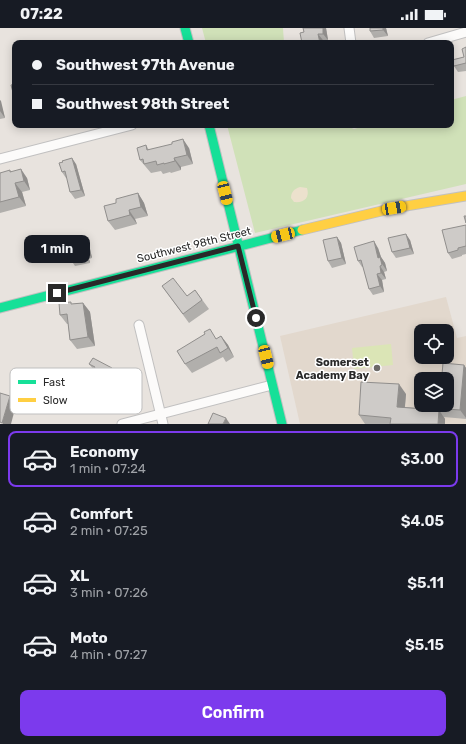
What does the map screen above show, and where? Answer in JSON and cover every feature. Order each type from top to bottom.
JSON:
[{"type":"street","points":[[185,28],[188,40]]},
{"type":"street","points":[[349,28],[351,40]]},
{"type":"street","points":[[438,40],[466,32]]},
{"type":"street","points":[[0,159],[120,128]]},
{"type":"street","points":[[210,128],[282,424]]},
{"type":"street","name":"Southwest 98th Street","points":[[0,308],[321,225],[394,208],[466,196]]},
{"type":"street","points":[[139,325],[163,424]]},
{"type":"street","points":[[122,424],[272,385]]},
{"type":"shaded area","name":"Somerset Academy Bay","points":[[446,297],[453,324],[414,324],[414,364],[454,364],[454,327],[457,338],[466,336],[466,424],[300,424],[280,336]]},
{"type":"green space","points":[[202,28],[283,28],[284,40],[205,40]]},
{"type":"green space","points":[[466,96],[466,184],[255,233],[228,128],[454,128],[454,99]]},
{"type":"green space","points":[[391,344],[393,365],[354,369],[352,348]]},
{"type":"sand","points":[[300,187],[307,188],[308,195],[301,202],[294,202],[291,198],[292,192]]},
{"type":"building","points":[[303,28],[323,28],[323,34],[318,34],[319,40],[301,40],[300,33],[304,32]]},
{"type":"building","points":[[370,28],[383,28],[383,30],[370,31]]},
{"type":"building","points":[[466,47],[466,63],[454,66],[454,60],[464,57],[462,49]]},
{"type":"building","points":[[183,139],[187,155],[174,158],[175,161],[157,165],[156,161],[144,164],[143,159],[140,160],[137,148],[146,145],[147,150],[172,144],[172,142]]},
{"type":"building","points":[[72,158],[81,190],[70,192],[65,171],[62,172],[59,163]]},
{"type":"building","points":[[21,169],[24,181],[15,183],[19,197],[0,202],[0,173]]},
{"type":"building","points":[[138,193],[141,207],[129,210],[130,215],[108,221],[104,206],[116,203],[116,199]]},
{"type":"building","points":[[466,225],[466,246],[448,253],[442,230]]},
{"type":"building","points":[[406,234],[410,248],[392,252],[388,238]]},
{"type":"building","points":[[337,237],[342,258],[328,261],[323,240]]},
{"type":"building","points":[[374,241],[378,258],[380,257],[382,265],[380,266],[381,273],[377,274],[380,286],[369,289],[361,260],[358,261],[354,247]]},
{"type":"building","points":[[85,242],[87,252],[84,252],[86,257],[71,260],[68,246]]},
{"type":"building","points":[[173,278],[187,296],[195,290],[202,300],[183,314],[162,286]]},
{"type":"building","points":[[71,302],[71,304],[83,303],[88,337],[70,340],[67,314],[60,315],[59,303]]},
{"type":"building","points":[[210,329],[216,339],[221,336],[228,348],[220,353],[217,347],[185,364],[177,351],[205,334],[204,332]]},
{"type":"building","points":[[93,358],[112,368],[94,368],[89,364]]},
{"type":"building","points":[[443,364],[464,365],[460,410],[454,410],[454,372],[442,372]]},
{"type":"building","points":[[361,382],[399,384],[397,407],[414,408],[414,412],[439,412],[438,424],[390,424],[391,418],[359,415]]},
{"type":"building","points":[[0,393],[10,396],[2,423],[0,422]]},
{"type":"building","points":[[213,413],[226,418],[223,424],[208,424]]},
{"type":"traffic: fast","points":[[185,28],[188,40]]},
{"type":"traffic: fast","points":[[210,128],[282,424]]},
{"type":"traffic: fast","points":[[0,308],[302,230]]},
{"type":"traffic: slow","points":[[302,230],[394,208],[466,196]]},
{"type":"place","name":"Somerset Academy Bay","points":[[377,368]]},
{"type":"route","points":[[57,293],[238,246],[256,318]]}]
